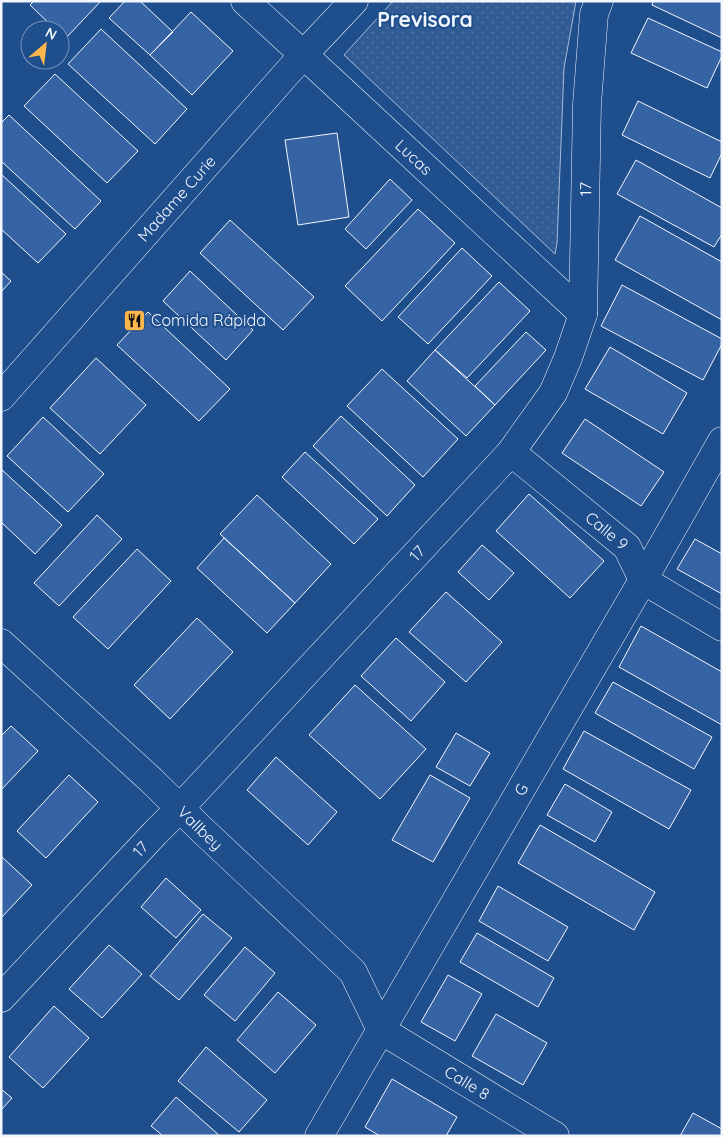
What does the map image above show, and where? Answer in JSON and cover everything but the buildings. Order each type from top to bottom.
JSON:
[{"type":"street","name":"Lucas","points":[[245,1],[583,314]]},
{"type":"street","name":"Madame Curie","points":[[1,397],[354,1]]},
{"type":"street","name":"17","points":[[1,998],[511,452],[553,393],[568,358],[583,314],[586,104],[594,14],[599,1]]},
{"type":"street","name":"G","points":[[319,1136],[722,441]]},
{"type":"street","name":"Calle 9","points":[[511,452],[626,546],[643,580]]},
{"type":"street","points":[[643,580],[722,627]]},
{"type":"street","name":"Vallbey","points":[[1,643],[151,780],[354,972],[380,1030]]},
{"type":"street","name":"Calle 8","points":[[380,1030],[555,1136]]},
{"type":"shaded area","points":[[393,1],[576,1],[564,68],[555,254],[344,55]]},
{"type":"place","name":"Comida Rápida","points":[[135,320]]},
{"type":"district","name":"Previsora","points":[[425,19]]}]
